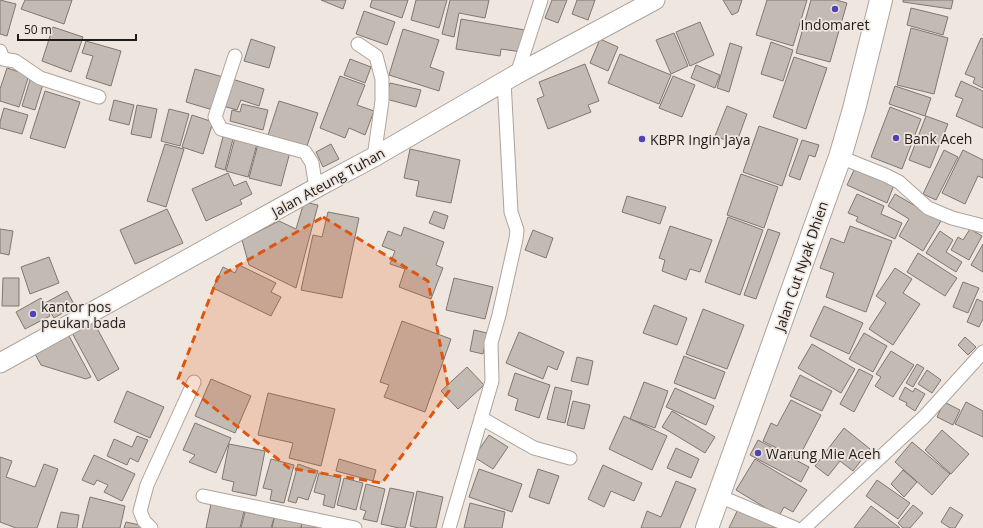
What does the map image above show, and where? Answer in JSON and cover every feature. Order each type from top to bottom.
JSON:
[{"type":"highway","name":"Jalan Cut Nyak Dhien","points":[[707,528],[840,157],[854,109],[881,0]]},
{"type":"street","points":[[449,528],[492,381],[490,356],[491,343],[499,315],[516,230],[511,212],[510,78],[541,0]]},
{"type":"street","name":"Jalan Ateung Tuhan","points":[[0,363],[374,157],[510,78],[655,0]]},
{"type":"street","points":[[358,44],[376,56],[382,79],[382,101],[374,157]]},
{"type":"street","points":[[236,56],[215,117],[221,128],[305,152],[312,163],[316,188]]},
{"type":"street","points":[[1,60],[15,61],[40,78],[99,97]]},
{"type":"street","points":[[840,157],[899,182],[928,208],[952,218],[983,226]]},
{"type":"street","points":[[804,528],[924,417],[983,352]]},
{"type":"street","points":[[151,528],[144,521],[140,511],[147,485],[194,382]]},
{"type":"street","points":[[481,418],[534,448],[570,458]]},
{"type":"street","points":[[203,496],[355,528]]},
{"type":"street","points":[[719,496],[795,528]]},
{"type":"highlighted area","points":[[323,217],[428,281],[449,391],[382,483],[289,468],[178,379],[218,277]]},
{"type":"building","points":[[0,0],[16,4],[7,36],[0,34]]},
{"type":"building","points":[[25,0],[72,0],[64,24],[21,9]]},
{"type":"building","points":[[321,0],[346,0],[343,9]]},
{"type":"building","points":[[372,0],[408,0],[402,18],[370,7]]},
{"type":"building","points":[[416,0],[447,0],[439,28],[411,20]]},
{"type":"building","points":[[450,0],[489,0],[485,18],[459,13],[454,37],[442,34]]},
{"type":"building","points":[[552,0],[567,0],[558,23],[545,18]]},
{"type":"building","points":[[577,0],[595,0],[588,20],[572,14]]},
{"type":"building","points":[[723,0],[742,0],[738,12],[732,15]]},
{"type":"building","points":[[767,0],[807,0],[793,46],[756,35]]},
{"type":"building","points":[[811,0],[836,0],[847,3],[830,62],[796,53]]},
{"type":"building","points":[[903,0],[953,0],[951,9],[903,2]]},
{"type":"building","points":[[911,8],[948,17],[943,35],[907,25]]},
{"type":"building","points":[[364,11],[395,22],[387,45],[356,34]]},
{"type":"building","points":[[461,19],[525,30],[522,52],[501,49],[500,56],[456,49]]},
{"type":"building","points":[[700,22],[714,55],[690,66],[676,32]]},
{"type":"building","points":[[53,27],[83,37],[71,72],[42,61]]},
{"type":"building","points":[[911,28],[948,38],[934,94],[897,85]]},
{"type":"building","points":[[403,29],[439,40],[430,67],[444,72],[439,91],[389,75]]},
{"type":"building","points":[[674,33],[688,66],[671,74],[656,40]]},
{"type":"building","points":[[981,38],[983,39],[983,88],[973,83],[975,78],[965,74]]},
{"type":"building","points":[[251,39],[275,47],[269,68],[244,61]]},
{"type":"building","points":[[600,39],[618,47],[608,71],[590,63]]},
{"type":"building","points":[[86,41],[121,51],[111,86],[86,78],[93,56],[82,53]]},
{"type":"building","points":[[771,42],[793,50],[783,81],[761,74]]},
{"type":"building","points":[[730,43],[742,47],[729,92],[717,88]]},
{"type":"building","points":[[620,54],[671,75],[659,104],[608,83]]},
{"type":"building","points":[[794,57],[827,68],[806,129],[773,117]]},
{"type":"building","points":[[350,59],[371,67],[365,83],[344,75]]},
{"type":"building","points":[[585,64],[599,101],[588,105],[591,112],[548,129],[537,99],[544,96],[539,82]]},
{"type":"building","points":[[696,65],[720,75],[715,88],[691,78]]},
{"type":"building","points":[[7,68],[29,75],[19,107],[0,101],[0,89]]},
{"type":"building","points":[[195,69],[223,77],[213,110],[186,102]]},
{"type":"building","points":[[340,76],[365,85],[357,105],[374,111],[365,135],[349,128],[345,138],[320,128]]},
{"type":"building","points":[[673,76],[695,85],[682,117],[659,108]]},
{"type":"building","points":[[232,79],[264,89],[259,106],[241,100],[237,110],[223,106]]},
{"type":"building","points":[[30,80],[43,84],[35,110],[22,106]]},
{"type":"building","points":[[961,81],[983,91],[983,128],[956,116],[963,99],[955,96]]},
{"type":"building","points":[[390,83],[421,90],[416,107],[386,99]]},
{"type":"building","points":[[895,86],[931,98],[925,116],[889,104]]},
{"type":"building","points":[[45,91],[80,102],[65,148],[30,138]]},
{"type":"building","points":[[114,100],[134,105],[129,125],[109,120]]},
{"type":"building","points":[[279,101],[318,113],[307,146],[268,135]]},
{"type":"building","points":[[242,104],[268,110],[263,130],[230,121],[232,110],[240,112]]},
{"type":"building","points":[[137,105],[157,109],[151,138],[131,134]]},
{"type":"building","points":[[727,106],[747,114],[736,144],[715,136]]},
{"type":"building","name":"Bank Aceh","points":[[890,107],[921,119],[902,169],[871,157]]},
{"type":"building","points":[[4,108],[28,115],[22,134],[0,128]]},
{"type":"building","points":[[169,109],[189,114],[180,146],[161,141]]},
{"type":"building","points":[[192,115],[213,122],[203,154],[182,147]]},
{"type":"building","points":[[926,116],[948,124],[930,168],[909,160]]},
{"type":"building","points":[[759,126],[798,139],[782,186],[743,172]]},
{"type":"building","points":[[224,133],[234,135],[225,170],[215,167]]},
{"type":"building","points":[[236,134],[258,140],[248,177],[226,171]]},
{"type":"building","points":[[802,140],[819,145],[815,157],[809,155],[800,180],[789,176]]},
{"type":"building","points":[[165,144],[184,149],[166,207],[147,201]]},
{"type":"building","points":[[258,144],[290,152],[281,186],[249,178]]},
{"type":"building","points":[[331,144],[339,159],[323,167],[316,152]]},
{"type":"building","points":[[410,149],[460,160],[451,203],[416,196],[419,181],[404,178]]},
{"type":"building","points":[[944,150],[958,157],[936,200],[923,194]]},
{"type":"building","points":[[963,150],[983,160],[983,178],[978,176],[965,204],[942,193]]},
{"type":"building","points":[[855,168],[894,185],[887,203],[847,185]]},
{"type":"building","points":[[228,173],[234,186],[246,181],[252,194],[240,200],[242,204],[206,221],[192,189]]},
{"type":"building","points":[[741,174],[778,187],[764,228],[727,215]]},
{"type":"building","points":[[857,194],[884,206],[881,214],[902,223],[895,239],[856,221],[858,217],[848,213]]},
{"type":"building","points":[[895,194],[941,221],[923,251],[899,236],[909,219],[888,206]]},
{"type":"building","points":[[627,196],[666,207],[660,224],[622,212]]},
{"type":"building","points":[[304,202],[318,205],[296,288],[249,265],[242,240],[279,221],[296,229]]},
{"type":"building","points":[[167,209],[183,243],[135,264],[120,230]]},
{"type":"building","points":[[434,211],[448,216],[444,229],[429,223]]},
{"type":"building","points":[[328,212],[359,218],[342,298],[301,290],[313,235],[322,237]]},
{"type":"building","points":[[728,217],[763,230],[740,295],[705,282]]},
{"type":"building","points":[[670,226],[712,240],[700,272],[690,269],[686,280],[662,271],[665,260],[659,258]]},
{"type":"building","points":[[850,226],[892,241],[866,312],[826,297],[834,273],[820,268],[831,238],[844,243]]},
{"type":"building","points":[[404,227],[444,242],[436,265],[443,268],[431,299],[399,287],[405,269],[390,264],[395,251],[382,246],[388,231],[401,236]]},
{"type":"building","points":[[0,229],[13,231],[9,255],[0,253]]},
{"type":"building","points":[[768,229],[780,233],[756,299],[744,295]]},
{"type":"building","points":[[970,229],[982,236],[969,260],[951,250],[958,237],[963,240]]},
{"type":"building","points":[[533,230],[553,238],[546,258],[525,250]]},
{"type":"building","points":[[940,231],[953,240],[946,252],[962,262],[956,272],[926,253]]},
{"type":"building","points":[[983,244],[983,272],[971,265]]},
{"type":"building","points":[[918,253],[957,278],[945,296],[907,272]]},
{"type":"building","points":[[49,257],[59,283],[30,294],[21,267]]},
{"type":"building","points":[[239,265],[276,283],[271,292],[281,297],[271,316],[213,288],[223,267],[235,273]]},
{"type":"building","points":[[895,268],[912,279],[903,293],[920,304],[893,345],[869,329],[886,303],[876,296]]},
{"type":"building","points":[[3,278],[19,278],[19,306],[2,306]]},
{"type":"building","points":[[454,278],[493,287],[485,319],[446,310]]},
{"type":"building","points":[[963,282],[979,288],[968,313],[953,307]]},
{"type":"building","points":[[67,291],[75,306],[54,318],[45,303]]},
{"type":"building","name":"kantor pos peukan bada","points":[[41,298],[50,316],[25,329],[16,312]]},
{"type":"building","points":[[977,299],[983,302],[983,319],[979,327],[967,322]]},
{"type":"building","points":[[654,305],[687,318],[677,345],[643,333]]},
{"type":"building","points":[[824,306],[863,323],[849,354],[810,336]]},
{"type":"building","points":[[703,309],[744,325],[727,369],[686,354]]},
{"type":"building","points":[[92,319],[119,369],[98,381],[71,331]]},
{"type":"building","points":[[402,321],[451,339],[425,412],[384,397],[389,385],[380,382]]},
{"type":"building","points":[[474,330],[487,333],[483,354],[470,351]]},
{"type":"building","points":[[519,332],[564,352],[557,370],[548,366],[543,379],[506,363]]},
{"type":"building","points":[[864,333],[887,346],[873,372],[849,359]]},
{"type":"building","points":[[68,334],[91,377],[86,379],[41,365],[34,352]]},
{"type":"building","points":[[965,337],[976,347],[968,355],[958,345]]},
{"type":"building","points":[[812,344],[855,369],[841,393],[798,368]]},
{"type":"building","points":[[891,351],[914,365],[893,397],[875,386],[881,377],[876,374]]},
{"type":"building","points":[[684,356],[725,372],[715,399],[674,383]]},
{"type":"building","points":[[577,357],[593,361],[588,385],[571,381]]},
{"type":"building","points":[[917,364],[924,368],[913,387],[906,383]]},
{"type":"building","points":[[467,367],[484,385],[458,409],[441,391]]},
{"type":"building","points":[[859,369],[873,376],[854,412],[840,404]]},
{"type":"building","points":[[927,370],[941,380],[932,393],[918,384]]},
{"type":"building","points":[[515,373],[550,385],[539,418],[515,410],[518,399],[508,395]]},
{"type":"building","points":[[800,375],[832,391],[822,411],[790,396]]},
{"type":"building","points":[[211,379],[251,396],[235,433],[195,416]]},
{"type":"building","points":[[644,382],[668,391],[655,428],[630,419]]},
{"type":"building","points":[[555,387],[572,391],[565,423],[547,419]]},
{"type":"building","points":[[905,387],[913,392],[915,388],[925,394],[915,411],[906,405],[907,403],[899,399]]},
{"type":"building","points":[[675,388],[714,406],[706,425],[666,407]]},
{"type":"building","points":[[127,391],[164,407],[150,438],[114,422]]},
{"type":"building","points":[[268,393],[335,409],[321,466],[289,458],[293,443],[258,435]]},
{"type":"building","points":[[791,400],[821,415],[798,459],[763,441],[771,423],[777,426]]},
{"type":"building","points":[[573,401],[590,405],[584,429],[567,425]]},
{"type":"building","points":[[944,402],[960,410],[953,425],[937,417]]},
{"type":"building","points":[[966,402],[983,411],[983,437],[955,424]]},
{"type":"building","points":[[672,411],[715,437],[705,453],[662,427]]},
{"type":"building","points":[[624,416],[667,436],[652,470],[609,449]]},
{"type":"building","points":[[195,423],[231,438],[216,473],[189,462],[195,455],[183,450]]},
{"type":"building","points":[[844,428],[870,449],[853,471],[840,461],[828,476],[815,466]]},
{"type":"building","points":[[942,430],[969,454],[951,474],[925,450]]},
{"type":"building","points":[[489,435],[508,447],[493,469],[474,457]]},
{"type":"building","points":[[137,436],[148,440],[138,462],[130,458],[127,465],[107,456],[114,439],[132,447]]},
{"type":"building","points":[[758,440],[809,467],[801,482],[750,455]]},
{"type":"building","points":[[912,442],[950,474],[932,495],[895,462]]},
{"type":"building","points":[[229,444],[265,451],[256,496],[232,491],[234,482],[222,479]]},
{"type":"building","points":[[676,448],[699,459],[691,478],[667,468]]},
{"type":"building","points":[[94,455],[135,474],[122,501],[104,492],[108,485],[97,480],[94,485],[82,480]]},
{"type":"building","points":[[0,457],[12,461],[6,477],[35,487],[44,464],[58,469],[37,528],[16,528],[0,522]]},
{"type":"building","points":[[271,459],[294,465],[284,503],[270,500],[272,490],[263,488]]},
{"type":"building","points":[[339,459],[376,470],[373,481],[336,471]]},
{"type":"building","points":[[755,459],[807,490],[793,512],[784,507],[779,516],[736,490]]},
{"type":"building","points":[[298,464],[318,471],[308,500],[298,497],[296,503],[288,501]]},
{"type":"building","points":[[603,465],[642,483],[634,501],[611,491],[604,507],[588,499]]},
{"type":"building","points":[[479,469],[522,484],[512,512],[469,497]]},
{"type":"building","points":[[538,469],[559,476],[549,504],[529,497]]},
{"type":"building","points":[[903,470],[917,482],[904,497],[891,484]]},
{"type":"building","points":[[319,473],[341,478],[334,508],[323,505],[325,495],[314,492]]},
{"type":"building","points":[[344,478],[363,483],[356,510],[337,505]]},
{"type":"building","points":[[877,480],[910,503],[898,519],[866,496]]},
{"type":"building","points":[[676,481],[696,489],[680,528],[641,528],[647,511],[661,517]]},
{"type":"building","points":[[366,484],[385,489],[377,522],[363,519],[366,511],[360,509]]},
{"type":"building","points":[[390,488],[414,493],[405,528],[381,524]]},
{"type":"building","points":[[417,491],[443,497],[436,528],[418,528],[410,526]]},
{"type":"building","points":[[90,497],[125,506],[120,528],[82,528]]},
{"type":"building","points":[[470,503],[505,512],[502,528],[464,528]]},
{"type":"building","points":[[211,504],[244,511],[240,528],[206,528]]},
{"type":"building","points":[[740,505],[780,528],[729,528]]},
{"type":"building","points":[[913,505],[923,513],[910,528],[903,528],[898,523]]},
{"type":"building","points":[[871,506],[900,528],[854,528]]},
{"type":"building","points":[[950,507],[963,515],[955,528],[950,528],[941,522]]},
{"type":"building","points":[[61,512],[79,515],[77,528],[57,528]]},
{"type":"building","points":[[245,512],[274,518],[271,528],[241,528]]},
{"type":"building","points":[[275,514],[302,520],[301,528],[272,528]]},
{"type":"building","points":[[126,522],[144,526],[144,528],[124,528]]},
{"type":"building","points":[[302,523],[324,528],[301,528]]},
{"type":"place","name":"Indomaret","points":[[835,9]]},
{"type":"place","name":"Bank Aceh","points":[[896,138]]},
{"type":"place","name":"KBPR Ingin Jaya","points":[[642,139]]},
{"type":"place","name":"kantor pos peukan bada","points":[[33,314]]},
{"type":"place","name":"Warung Mie Aceh","points":[[758,453]]}]
